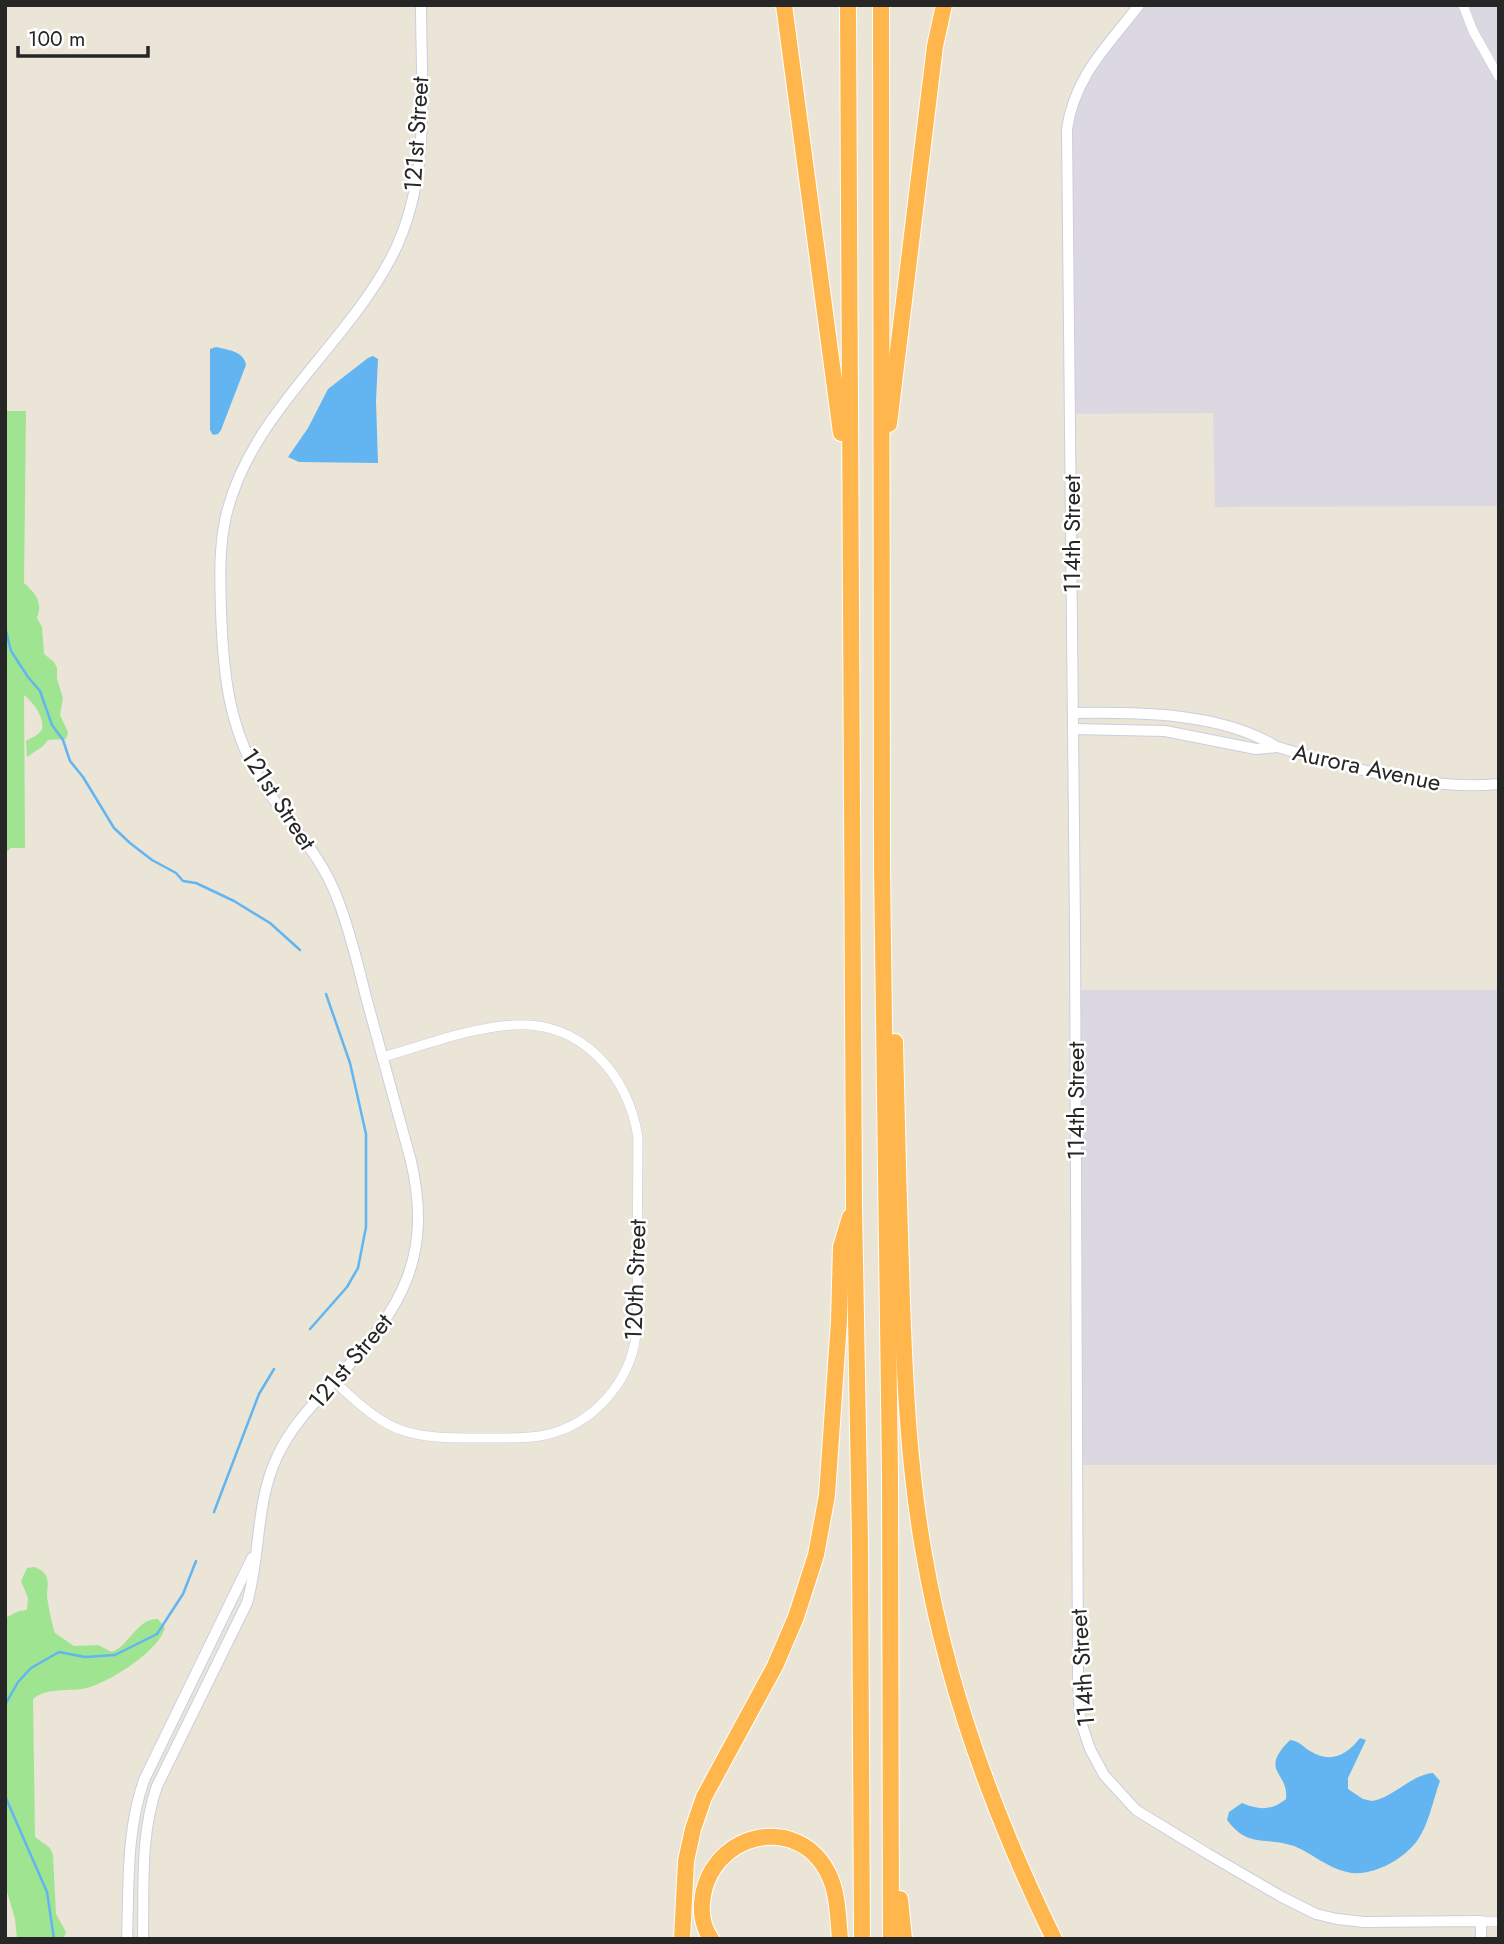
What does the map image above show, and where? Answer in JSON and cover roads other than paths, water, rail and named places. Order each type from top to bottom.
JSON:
[{"type":"highway","points":[[784,5],[850,499]]},
{"type":"highway","points":[[848,5],[854,1205],[860,1556],[862,1939]]},
{"type":"highway","points":[[881,5],[880,496],[890,1474],[891,1939]]},
{"type":"highway","points":[[880,496],[936,46],[944,5]]},
{"type":"highway","points":[[882,868],[894,1009],[907,1423],[923,1551],[954,1687],[977,1760],[1007,1837],[1054,1939]]},
{"type":"highway","points":[[682,1939],[686,1861],[704,1797],[775,1666],[796,1618],[816,1555],[827,1495],[839,1321],[841,1247],[854,1205]]},
{"type":"highway","points":[[890,1765],[904,1939]]},
{"type":"highway","points":[[711,1939],[706,1933],[702,1911],[703,1888],[708,1873],[717,1861],[740,1844],[775,1837],[808,1849],[823,1865],[834,1886],[840,1939]]},
{"type":"street","name":"121st Street","points":[[143,1939],[144,1846],[150,1807],[157,1786],[247,1603],[254,1581],[263,1496],[277,1455],[298,1421],[378,1333],[395,1307],[409,1272],[416,1240],[418,1199],[415,1178],[346,925],[329,879],[305,839],[261,781],[249,760],[232,715],[223,667],[220,561],[225,519],[239,475],[276,413],[380,278],[402,234],[419,166],[421,5]]},
{"type":"street","name":"114th Street","points":[[1139,5],[1090,67],[1076,96],[1067,129],[1080,1719],[1090,1749],[1104,1775],[1136,1810],[1282,1897],[1316,1914],[1364,1922],[1499,1922]]},
{"type":"street","points":[[1463,5],[1481,48],[1499,77]]},
{"type":"street","name":"Aurora Avenue","points":[[1073,713],[1139,712],[1185,718],[1261,737],[1277,747],[1404,780],[1433,784],[1499,784]]},
{"type":"street","name":"Aurora Avenue","points":[[1073,729],[1165,731],[1256,749],[1277,747]]},
{"type":"street","name":"120th Street","points":[[334,1381],[372,1416],[406,1432],[440,1438],[518,1438],[547,1434],[582,1420],[613,1391],[628,1363],[636,1335],[638,1138],[627,1096],[611,1069],[575,1039],[548,1028],[516,1024],[383,1057]]},
{"type":"street","name":"121st Street","points":[[127,1939],[130,1837],[136,1803],[144,1780],[242,1582],[257,1546]]},
{"type":"street","points":[[1481,1921],[1481,1939]]},
{"type":"water","points":[[216,347],[239,354],[246,365],[221,430],[213,435],[210,430],[210,349]]},
{"type":"water","points":[[373,356],[378,359],[378,463],[299,462],[288,457],[308,428],[328,389]]},
{"type":"water","points":[[1360,1738],[1366,1740],[1348,1778],[1348,1789],[1363,1799],[1380,1799],[1417,1778],[1433,1773],[1440,1781],[1421,1834],[1411,1848],[1395,1861],[1376,1870],[1347,1872],[1294,1846],[1243,1835],[1227,1820],[1229,1812],[1242,1803],[1265,1808],[1275,1806],[1286,1799],[1286,1790],[1275,1765],[1276,1759],[1290,1740],[1318,1755],[1332,1757],[1350,1749]]},
{"type":"waterway","points":[[5,627],[11,651],[40,691],[52,725],[63,740],[70,761],[114,828],[152,860],[176,873],[183,881],[196,883],[234,901],[270,923],[300,950]]},
{"type":"waterway","points":[[310,1329],[347,1287],[358,1268],[366,1227],[366,1134],[350,1063],[326,994]]},
{"type":"waterway","points":[[214,1512],[259,1394],[274,1369]]},
{"type":"waterway","points":[[5,1705],[18,1682],[31,1668],[59,1652],[85,1657],[115,1655],[157,1634],[183,1594],[196,1561]]},
{"type":"waterway","points":[[5,1796],[47,1892],[54,1939]]}]
